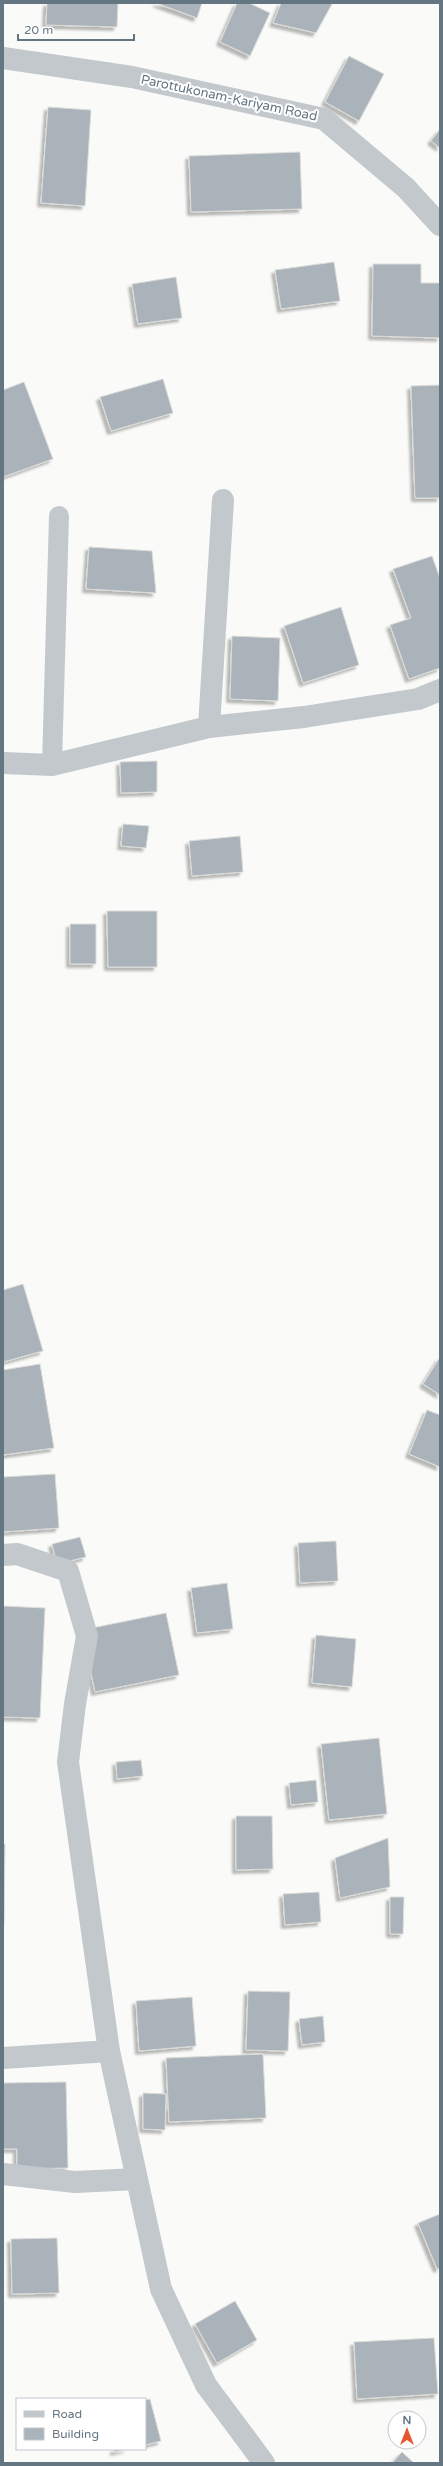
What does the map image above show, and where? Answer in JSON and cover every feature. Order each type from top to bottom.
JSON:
[{"type":"street","name":"Parottukonam-Kariyam Road","points":[[3,58],[132,77],[324,119],[406,188],[440,225]]},
{"type":"street","points":[[209,727],[223,500]]},
{"type":"street","points":[[3,763],[52,765],[209,727],[304,717],[418,699],[440,690]]},
{"type":"street","points":[[3,1555],[17,1554],[68,1571],[88,1636],[75,1704],[68,1762],[109,2051],[161,2289],[206,2384],[264,2463]]},
{"type":"street","points":[[3,2058],[109,2051]]},
{"type":"street","points":[[3,2174],[75,2182],[137,2179]]},
{"type":"lane","points":[[52,765],[59,516]]},
{"type":"building","points":[[47,3],[118,3],[117,27],[46,25]]},
{"type":"building","points":[[156,3],[202,3],[197,18]]},
{"type":"building","points":[[237,3],[249,3],[270,13],[250,56],[220,42]]},
{"type":"building","points":[[281,3],[332,4],[316,33],[273,23]]},
{"type":"building","points":[[349,56],[384,74],[359,121],[325,102]]},
{"type":"building","points":[[48,107],[91,110],[85,206],[41,203]]},
{"type":"building","points":[[440,129],[440,148],[431,141]]},
{"type":"building","points":[[300,152],[302,209],[191,212],[189,156]]},
{"type":"building","points":[[334,262],[340,301],[281,309],[275,270]]},
{"type":"building","points":[[373,264],[421,264],[421,283],[440,283],[440,338],[372,336]]},
{"type":"building","points":[[176,277],[182,318],[138,324],[132,284]]},
{"type":"building","points":[[163,379],[173,413],[111,431],[100,397]]},
{"type":"building","points":[[24,382],[53,459],[3,477],[3,390]]},
{"type":"building","points":[[440,385],[440,498],[415,498],[411,386]]},
{"type":"building","points":[[89,547],[152,551],[156,593],[86,589]]},
{"type":"building","points":[[432,556],[440,578],[440,668],[409,679],[390,625],[411,618],[393,569]]},
{"type":"building","points":[[341,607],[359,665],[303,683],[284,626]]},
{"type":"building","points":[[232,636],[280,638],[278,701],[230,699]]},
{"type":"building","points":[[157,761],[157,792],[121,793],[120,762]]},
{"type":"building","points":[[123,824],[149,826],[146,848],[121,846]]},
{"type":"building","points":[[240,836],[243,872],[192,876],[189,841]]},
{"type":"building","points":[[107,911],[157,911],[157,967],[108,967]]},
{"type":"building","points":[[70,924],[96,924],[96,964],[70,964]]},
{"type":"building","points":[[23,1284],[43,1351],[3,1362],[3,1290]]},
{"type":"building","points":[[440,1357],[440,1395],[423,1384]]},
{"type":"building","points":[[40,1364],[54,1448],[3,1455],[3,1370]]},
{"type":"building","points":[[427,1410],[440,1415],[440,1467],[409,1454]]},
{"type":"building","points":[[55,1474],[59,1528],[3,1532],[3,1477]]},
{"type":"building","points":[[80,1537],[86,1557],[57,1564],[52,1544]]},
{"type":"building","points":[[336,1541],[338,1581],[300,1583],[298,1543]]},
{"type":"building","points":[[227,1583],[233,1629],[197,1633],[191,1588]]},
{"type":"building","points":[[3,1606],[45,1608],[40,1718],[3,1717]]},
{"type":"building","points":[[166,1613],[179,1675],[95,1692],[82,1630]]},
{"type":"building","points":[[316,1635],[356,1639],[352,1687],[312,1683]]},
{"type":"building","points":[[379,1738],[387,1814],[329,1820],[321,1744]]},
{"type":"building","points":[[141,1760],[143,1776],[117,1779],[116,1762]]},
{"type":"building","points":[[316,1780],[318,1802],[291,1805],[289,1783]]},
{"type":"building","points":[[236,1816],[272,1816],[273,1869],[236,1870]]},
{"type":"building","points":[[388,1838],[390,1887],[340,1898],[335,1858]]},
{"type":"building","points":[[3,1844],[5,1844],[4,1925],[3,1925]]},
{"type":"building","points":[[319,1892],[321,1922],[285,1925],[283,1894]]},
{"type":"building","points":[[390,1897],[404,1897],[403,1934],[390,1934]]},
{"type":"building","points":[[248,1991],[290,1992],[288,2051],[246,2050]]},
{"type":"building","points":[[192,1997],[196,2046],[139,2051],[136,2001]]},
{"type":"building","points":[[323,2016],[325,2042],[302,2045],[299,2019]]},
{"type":"building","points":[[263,2054],[266,2118],[169,2122],[166,2058]]},
{"type":"building","points":[[66,2082],[68,2168],[17,2169],[17,2149],[3,2149],[3,2083]]},
{"type":"building","points":[[143,2093],[166,2094],[165,2130],[143,2129]]},
{"type":"building","points":[[440,2214],[440,2268],[437,2269],[418,2223]]},
{"type":"building","points":[[57,2238],[59,2293],[12,2294],[11,2239]]},
{"type":"building","points":[[235,2301],[257,2340],[217,2363],[195,2324]]},
{"type":"building","points":[[434,2338],[438,2394],[357,2399],[354,2342]]},
{"type":"building","points":[[150,2399],[161,2441],[146,2445],[146,2400]]},
{"type":"building","points":[[402,2452],[414,2463],[392,2463]]}]
